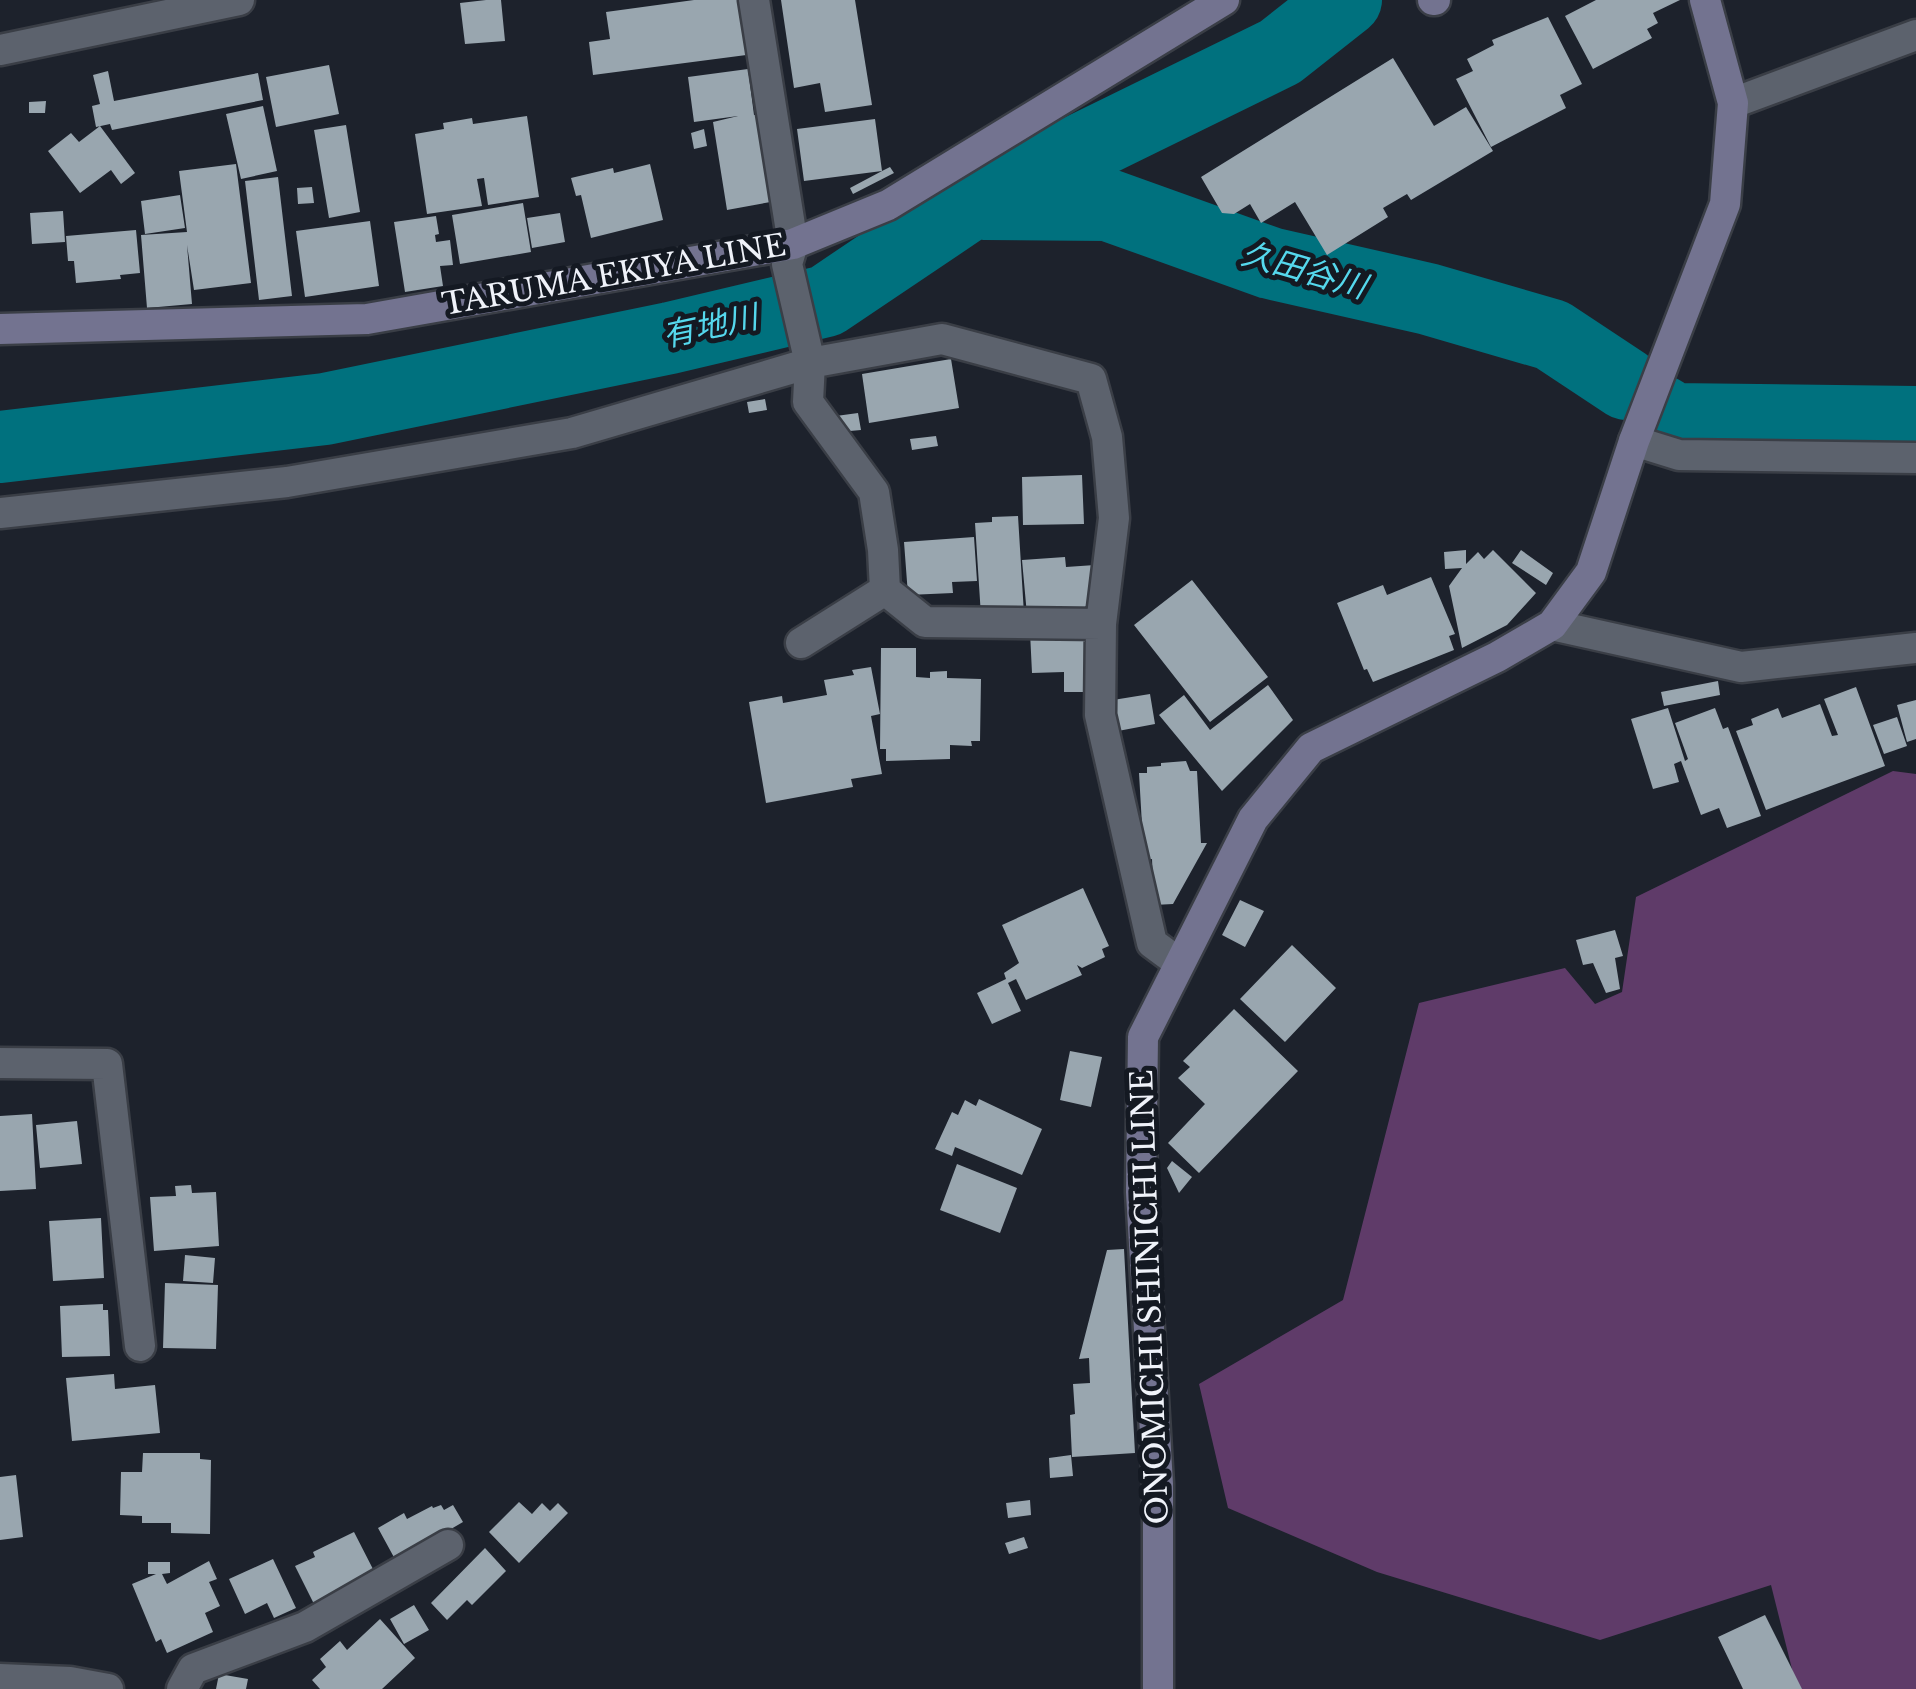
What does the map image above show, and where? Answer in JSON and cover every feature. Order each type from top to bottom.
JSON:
[{"type":"main road","name":"TARUMA EKIYA LINE","points":[[0,329],[367,319],[790,254],[888,205],[1224,0]]},
{"type":"main road","name":"ONOMICHI SHINICHI LINE","points":[[1158,1689],[1158,1484],[1141,1192],[1143,1038],[1252,819],[1310,748],[1497,658],[1552,625],[1591,572],[1634,440],[1725,204],[1732,103],[1706,0]]},
{"type":"street","points":[[0,50],[239,0]]},
{"type":"street","points":[[754,0],[790,254],[810,363],[808,402],[874,492],[885,590],[924,622],[1102,624]]},
{"type":"street","points":[[1732,103],[1916,34]]},
{"type":"street","points":[[0,513],[286,482],[572,433],[810,363],[942,338],[1091,379],[1107,437],[1114,518],[1102,624],[1100,715],[1152,944],[1178,964]]},
{"type":"street","points":[[1634,440],[1679,454],[1916,458]]},
{"type":"street","points":[[802,643],[885,590]]},
{"type":"street","points":[[1552,625],[1742,667],[1916,648]]},
{"type":"street","points":[[0,1063],[107,1064],[140,1346]]},
{"type":"street","points":[[182,1689],[192,1668],[305,1627],[448,1544]]},
{"type":"street","points":[[0,1679],[70,1682],[108,1689]]},
{"type":"shaded area","points":[[1893,771],[1916,774],[1916,1689],[1797,1689],[1771,1585],[1600,1640],[1377,1572],[1228,1508],[1199,1384],[1343,1300],[1419,1003],[1565,968],[1595,1004],[1622,992],[1636,897]]},
{"type":"building","points":[[501,0],[505,41],[465,44],[460,3]]},
{"type":"building","points":[[694,0],[747,0],[754,54],[593,75],[589,42],[610,39],[606,12]]},
{"type":"building","points":[[781,0],[855,0],[872,105],[825,112],[820,83],[794,88]]},
{"type":"building","points":[[1596,0],[1680,0],[1653,13],[1658,23],[1647,29],[1652,38],[1593,69],[1565,16]]},
{"type":"building","points":[[1548,17],[1582,84],[1560,95],[1566,108],[1491,147],[1456,79],[1473,71],[1467,59],[1494,45],[1492,40]]},
{"type":"building","points":[[1393,58],[1434,126],[1466,107],[1493,151],[1411,200],[1407,194],[1383,208],[1388,217],[1327,255],[1295,202],[1261,223],[1250,204],[1234,214],[1222,213],[1201,177]]},
{"type":"building","points":[[329,65],[339,114],[276,127],[266,77]]},
{"type":"building","points":[[748,69],[754,115],[762,114],[776,201],[727,210],[713,122],[738,116],[694,122],[688,77]]},
{"type":"building","points":[[108,71],[114,101],[258,73],[263,100],[112,130],[110,124],[96,127],[92,106],[100,104],[93,75]]},
{"type":"building","points":[[46,101],[45,113],[29,113],[29,102]]},
{"type":"building","points":[[263,106],[277,171],[241,179],[226,114]]},
{"type":"building","points":[[527,116],[539,197],[488,205],[484,178],[477,179],[482,206],[427,214],[415,134],[444,129],[443,123],[472,118],[473,124]]},
{"type":"building","points":[[875,119],[882,171],[804,181],[797,129]]},
{"type":"building","points":[[346,125],[360,212],[329,218],[314,130]]},
{"type":"building","points":[[100,126],[135,173],[121,184],[111,170],[80,193],[48,151],[71,133],[79,142]]},
{"type":"building","points":[[704,129],[707,146],[694,149],[691,133]]},
{"type":"building","points":[[236,164],[251,283],[194,290],[187,245],[192,304],[147,308],[141,235],[187,232],[179,171]]},
{"type":"building","points":[[650,164],[663,220],[591,238],[581,195],[576,196],[571,178]]},
{"type":"building","points":[[890,167],[894,173],[853,194],[850,188]]},
{"type":"building","points":[[278,177],[292,296],[259,300],[245,181]]},
{"type":"building","points":[[312,187],[314,203],[298,204],[297,188]]},
{"type":"building","points":[[180,195],[185,228],[145,234],[141,201]]},
{"type":"building","points":[[523,203],[531,252],[460,264],[452,215]]},
{"type":"building","points":[[63,211],[65,242],[32,244],[30,213]]},
{"type":"building","points":[[560,213],[565,242],[532,248],[527,218]]},
{"type":"building","points":[[436,216],[436,242],[450,240],[453,265],[440,266],[443,286],[405,292],[394,222]]},
{"type":"building","points":[[370,221],[379,286],[305,297],[296,231]]},
{"type":"building","points":[[136,230],[140,273],[76,283],[74,261],[68,261],[66,236]]},
{"type":"building","points":[[951,359],[959,408],[869,423],[862,374]]},
{"type":"building","points":[[765,399],[767,410],[749,413],[747,402]]},
{"type":"building","points":[[858,413],[861,430],[850,431],[836,416]]},
{"type":"building","points":[[936,436],[938,446],[912,450],[910,439]]},
{"type":"building","points":[[1082,475],[1084,524],[1023,525],[1022,477]]},
{"type":"building","points":[[1018,516],[1024,614],[981,616],[975,523],[992,522],[992,517]]},
{"type":"building","points":[[974,537],[977,581],[952,582],[953,593],[908,595],[904,542]]},
{"type":"building","points":[[1466,550],[1466,564],[1478,552],[1484,559],[1493,550],[1536,593],[1507,625],[1462,648],[1449,586],[1462,568],[1445,569],[1444,552]]},
{"type":"building","points":[[1521,550],[1553,573],[1546,585],[1512,563]]},
{"type":"building","points":[[1065,557],[1066,567],[1095,565],[1098,606],[1027,615],[1022,560]]},
{"type":"building","points":[[1431,577],[1455,634],[1449,636],[1454,650],[1373,682],[1364,670],[1337,603],[1383,585],[1387,595]]},
{"type":"building","points":[[1192,580],[1268,677],[1210,722],[1134,625]]},
{"type":"building","points":[[1053,631],[1054,639],[1085,637],[1086,692],[1064,692],[1064,672],[1032,673],[1030,632]]},
{"type":"building","points":[[881,648],[916,648],[916,677],[930,678],[930,672],[947,671],[947,678],[981,679],[980,741],[971,741],[972,746],[950,745],[950,759],[886,761],[886,749],[880,749]]},
{"type":"building","points":[[871,667],[880,714],[871,716],[882,774],[851,779],[853,787],[766,803],[749,702],[782,696],[783,703],[827,695],[824,680],[854,675],[852,670]]},
{"type":"building","points":[[1718,681],[1720,695],[1664,706],[1661,692]]},
{"type":"building","points":[[1268,685],[1293,720],[1222,791],[1159,715],[1184,695],[1210,730]]},
{"type":"building","points":[[1856,687],[1885,766],[1766,810],[1736,731],[1753,725],[1751,719],[1778,708],[1782,718],[1820,704],[1832,736],[1838,735],[1824,699]]},
{"type":"building","points":[[1150,694],[1155,724],[1118,731],[1113,700]]},
{"type":"building","points":[[1916,700],[1916,739],[1907,742],[1897,705]]},
{"type":"building","points":[[1668,708],[1685,761],[1688,759],[1675,723],[1715,708],[1723,729],[1728,727],[1761,816],[1727,828],[1719,808],[1701,815],[1681,761],[1674,764],[1679,782],[1653,789],[1631,719]]},
{"type":"building","points":[[1897,717],[1907,746],[1884,754],[1873,725]]},
{"type":"building","points":[[1186,761],[1190,771],[1197,771],[1201,843],[1207,843],[1173,904],[1154,905],[1152,859],[1144,860],[1139,773],[1147,773],[1147,767],[1161,763]]},
{"type":"building","points":[[1083,888],[1109,946],[1102,949],[1105,957],[1082,968],[1077,965],[1082,975],[1026,1000],[1016,979],[1008,983],[1021,1011],[992,1024],[977,993],[1006,979],[1004,973],[1019,963],[1002,925]]},
{"type":"building","points":[[1240,900],[1264,911],[1245,947],[1222,935]]},
{"type":"building","points":[[1615,930],[1623,956],[1615,958],[1620,989],[1606,993],[1593,963],[1583,965],[1576,940]]},
{"type":"building","points":[[1292,945],[1336,988],[1285,1042],[1240,999]]},
{"type":"building","points":[[1234,1009],[1298,1071],[1199,1173],[1168,1143],[1205,1104],[1178,1078],[1190,1067],[1183,1061]]},
{"type":"building","points":[[1070,1051],[1102,1057],[1091,1107],[1060,1100]]},
{"type":"building","points":[[979,1099],[1042,1129],[1022,1175],[955,1147],[952,1156],[935,1149],[952,1112],[958,1115],[965,1100],[976,1106]]},
{"type":"building","points":[[32,1114],[36,1189],[0,1191],[0,1116]]},
{"type":"building","points":[[77,1121],[82,1164],[40,1168],[36,1125]]},
{"type":"building","points":[[1172,1161],[1192,1177],[1179,1193],[1167,1168]]},
{"type":"building","points":[[957,1164],[1017,1188],[1000,1233],[940,1210]]},
{"type":"building","points":[[191,1185],[192,1193],[216,1192],[219,1246],[154,1251],[150,1197],[176,1196],[175,1186]]},
{"type":"building","points":[[101,1218],[104,1278],[53,1281],[49,1221]]},
{"type":"building","points":[[1124,1249],[1135,1453],[1072,1457],[1073,1384],[1090,1383],[1089,1358],[1079,1359],[1107,1250]]},
{"type":"building","points":[[185,1255],[215,1258],[213,1283],[183,1281]]},
{"type":"building","points":[[165,1283],[218,1285],[216,1349],[163,1348]]},
{"type":"building","points":[[103,1304],[103,1310],[108,1310],[110,1356],[62,1357],[60,1306]]},
{"type":"building","points":[[114,1374],[115,1389],[155,1385],[160,1433],[72,1441],[66,1378]]},
{"type":"building","points":[[143,1453],[200,1453],[200,1459],[211,1460],[210,1534],[171,1533],[171,1523],[142,1523],[142,1516],[120,1515],[121,1472],[142,1472]]},
{"type":"building","points":[[1071,1455],[1073,1476],[1050,1478],[1049,1458]]},
{"type":"building","points":[[16,1475],[23,1537],[0,1540],[0,1477]]},
{"type":"building","points":[[1030,1500],[1031,1515],[1008,1518],[1006,1503]]},
{"type":"building","points":[[519,1502],[532,1514],[542,1503],[550,1511],[558,1503],[568,1513],[519,1563],[489,1532]]},
{"type":"building","points":[[441,1505],[444,1510],[453,1505],[463,1522],[396,1561],[378,1528],[404,1513],[407,1519]]},
{"type":"building","points":[[354,1532],[375,1573],[314,1604],[295,1566],[315,1557],[313,1552]]},
{"type":"building","points":[[1024,1537],[1028,1548],[1009,1554],[1005,1543]]},
{"type":"building","points":[[485,1548],[506,1571],[472,1605],[467,1600],[447,1620],[431,1603]]},
{"type":"building","points":[[273,1559],[296,1608],[274,1618],[267,1603],[245,1614],[229,1579]]},
{"type":"building","points":[[209,1561],[217,1579],[209,1582],[220,1606],[205,1613],[213,1632],[167,1653],[161,1639],[156,1642],[132,1584],[156,1574],[148,1574],[148,1562],[170,1562],[170,1573],[162,1574],[167,1584]]},
{"type":"building","points":[[414,1605],[429,1630],[404,1644],[390,1619]]},
{"type":"building","points":[[1765,1615],[1802,1689],[1743,1689],[1718,1637]]},
{"type":"building","points":[[380,1619],[415,1658],[382,1689],[320,1689],[312,1680],[326,1667],[320,1659],[340,1641],[347,1650]]},
{"type":"building","points":[[219,1674],[248,1679],[246,1689],[216,1689]]},
{"type":"waterway","name":"有地川","points":[[0,447],[325,409],[670,338],[826,301],[970,204],[1280,52],[1346,0]]},
{"type":"waterway","name":"久田谷川","points":[[984,204],[1108,205],[1270,263],[1428,299],[1552,335],[1626,384]]},
{"type":"waterway","name":"久田谷川","points":[[1663,412],[1673,419],[1916,422]]}]
